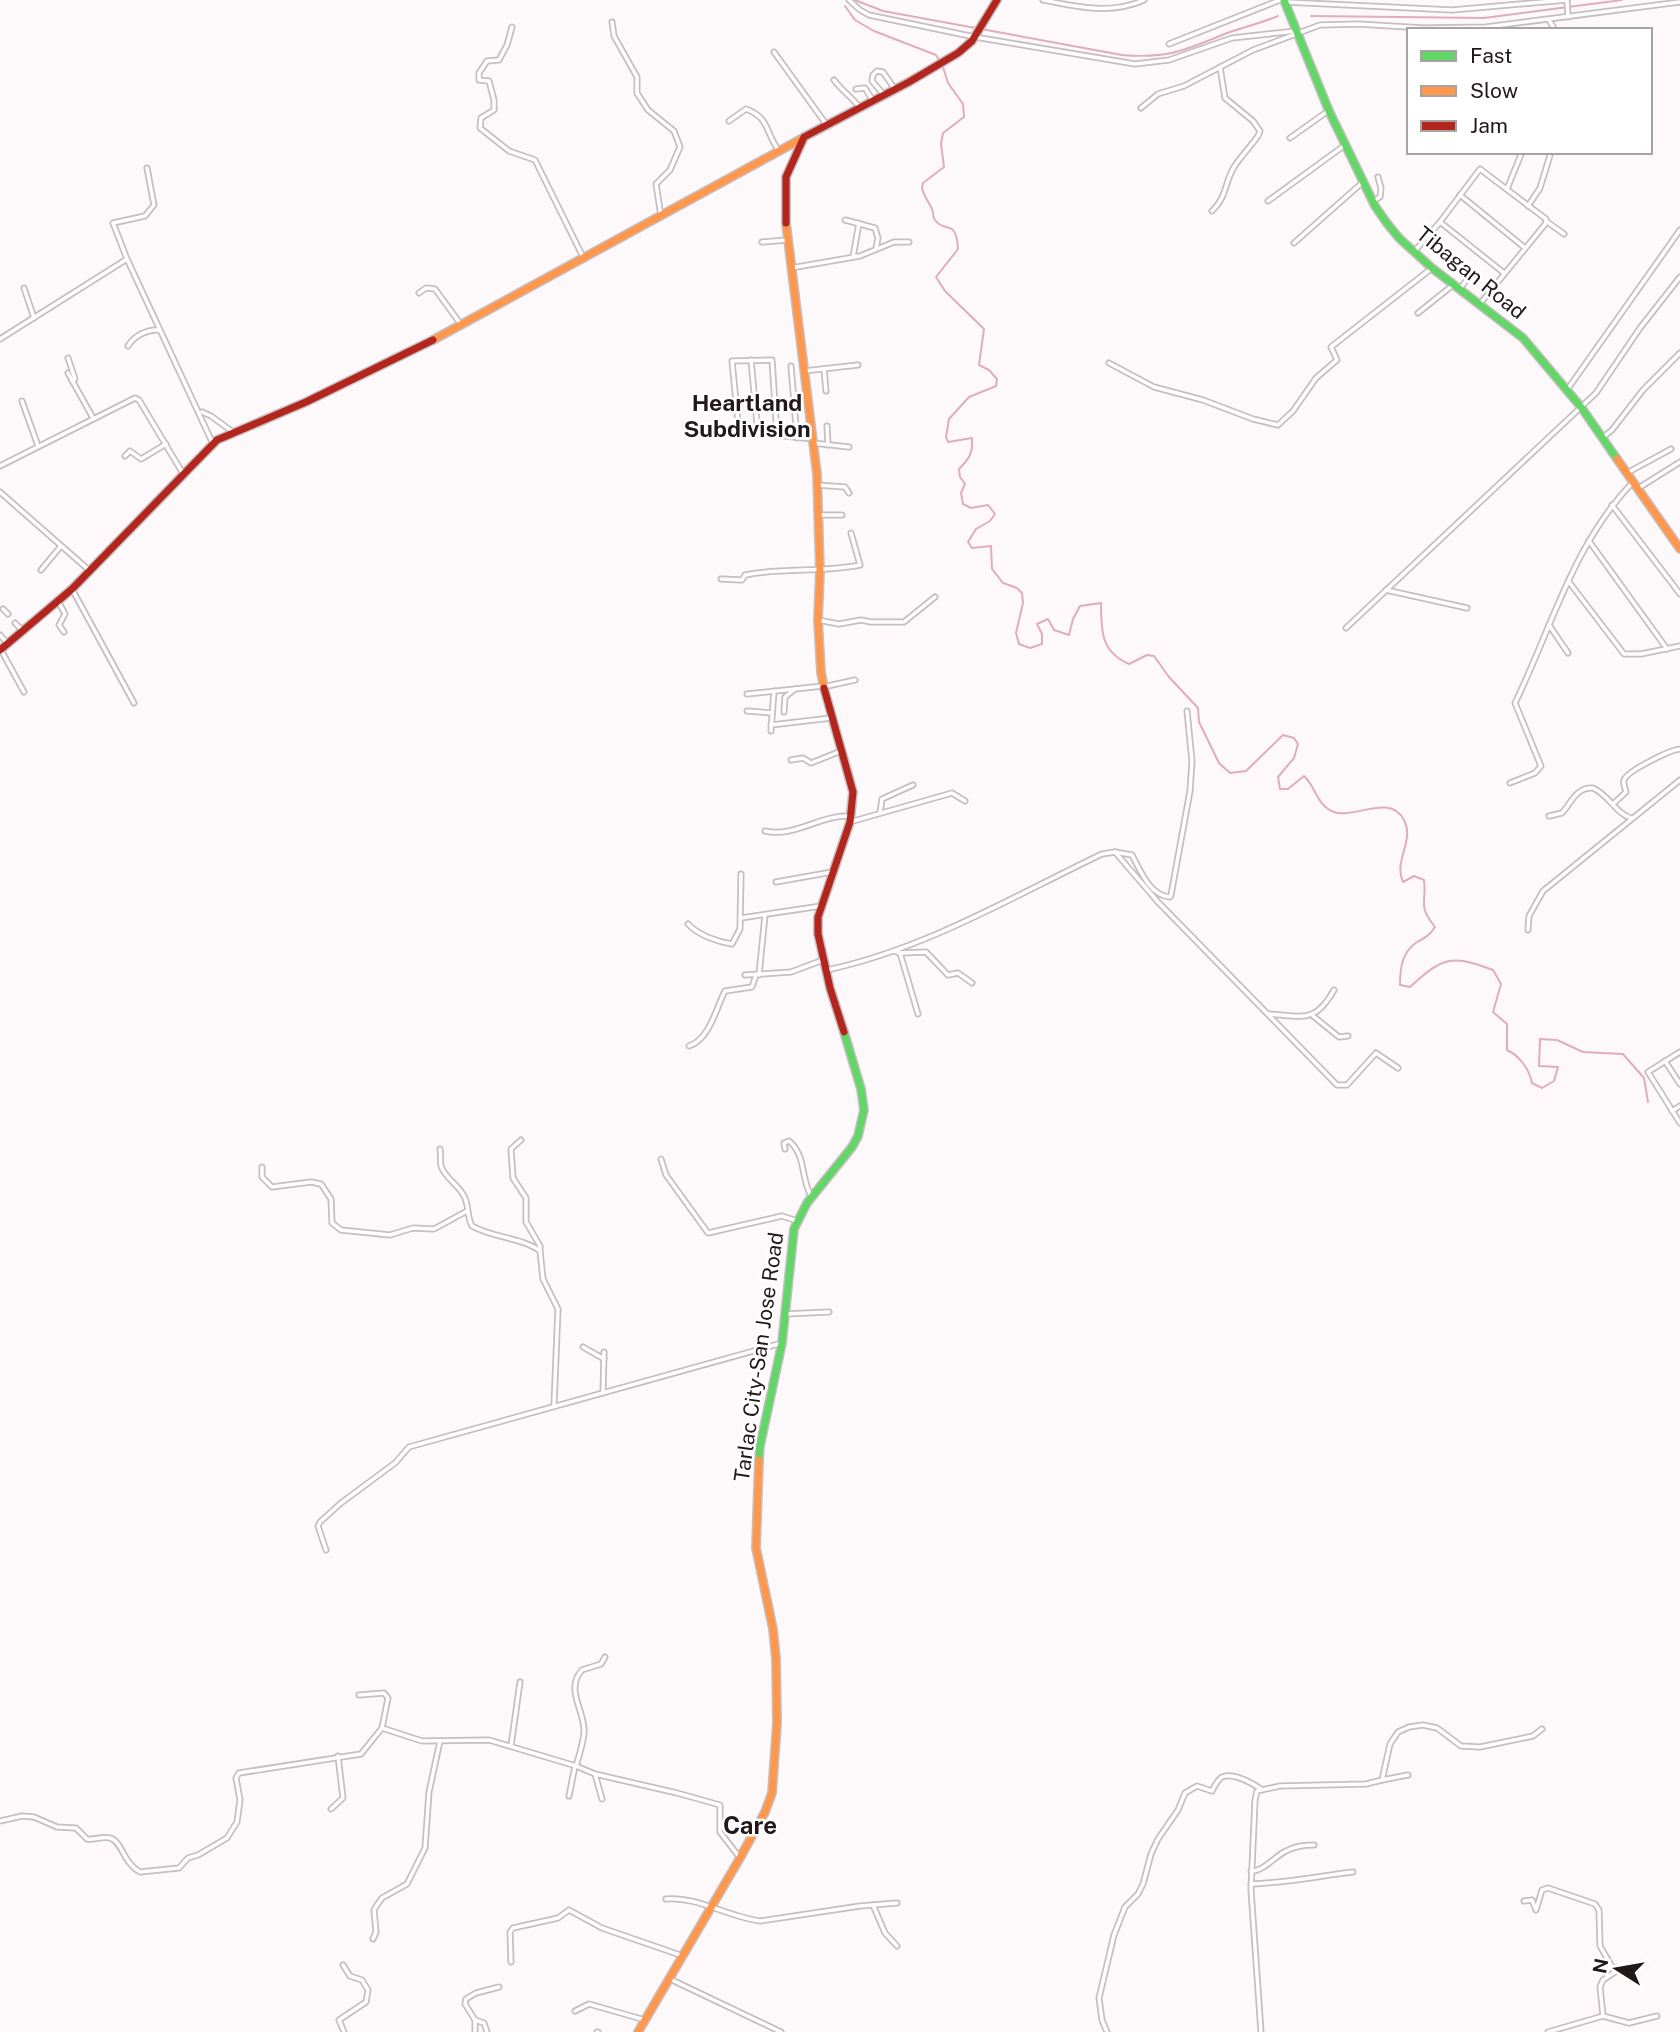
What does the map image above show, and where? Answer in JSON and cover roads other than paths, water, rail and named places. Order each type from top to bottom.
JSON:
[{"type":"main road","points":[[0,650],[72,589],[213,444],[233,432],[306,402],[462,326],[934,68],[958,53],[976,35],[997,0]]},
{"type":"main road","name":"Tibagan Road","points":[[1283,1],[1329,111],[1363,182],[1399,237],[1432,268],[1523,338],[1581,407],[1680,549]]},
{"type":"main road","name":"Tarlac City-San Jose Road","points":[[638,2032],[740,1858],[765,1812],[772,1793],[778,1689],[776,1659],[756,1548],[760,1446],[782,1343],[794,1229],[812,1198],[852,1147],[858,1136],[864,1110],[861,1089],[826,971],[818,934],[818,917],[850,819],[853,792],[823,686],[818,620],[820,571],[817,485],[784,198],[786,177],[804,137]]},
{"type":"street","points":[[849,0],[863,13],[1135,64],[1169,61],[1232,38],[1296,31]]},
{"type":"street","points":[[1043,0],[1087,8],[1123,8],[1144,0]]},
{"type":"street","points":[[1169,44],[1283,1],[1452,10],[1567,1],[1568,16]]},
{"type":"street","points":[[1141,108],[1158,94],[1185,86],[1296,31],[1320,25],[1473,27],[1549,20],[1680,2]]},
{"type":"street","points":[[1549,20],[1554,28]]},
{"type":"street","points":[[612,22],[614,36],[637,77],[637,93],[648,110],[674,131],[680,147],[670,170],[656,184],[662,216]]},
{"type":"street","points":[[512,27],[499,60],[487,61],[480,73],[479,79],[489,81],[494,106],[492,111],[481,118],[480,128],[509,151],[535,160],[584,259]]},
{"type":"street","points":[[774,52],[827,126]]},
{"type":"street","points":[[1212,211],[1221,203],[1235,166],[1260,131],[1225,98],[1220,67]]},
{"type":"street","points":[[884,96],[872,81],[877,71],[883,72],[895,90]]},
{"type":"street","points":[[834,80],[844,93],[853,97],[860,108]]},
{"type":"street","points":[[856,89],[865,88],[873,101]]},
{"type":"street","points":[[729,121],[746,109],[760,115],[779,151]]},
{"type":"street","points":[[1290,138],[1329,111]]},
{"type":"street","points":[[1268,201],[1346,145]]},
{"type":"street","points":[[1507,189],[1520,154]]},
{"type":"street","points":[[1528,206],[1540,188],[1550,154]]},
{"type":"street","points":[[147,168],[154,205],[145,216],[113,223],[159,330],[213,444]]},
{"type":"street","points":[[1414,252],[1480,169],[1564,234]]},
{"type":"street","points":[[1373,201],[1380,197],[1378,177]]},
{"type":"street","points":[[1294,243],[1363,182]]},
{"type":"street","points":[[1460,195],[1525,248]]},
{"type":"street","points":[[845,220],[875,228],[878,238],[876,249]]},
{"type":"street","points":[[1479,305],[1546,221]]},
{"type":"street","points":[[1440,222],[1505,273]]},
{"type":"street","points":[[853,257],[859,223]]},
{"type":"street","points":[[1567,390],[1680,230]]},
{"type":"street","points":[[762,242],[788,240]]},
{"type":"street","points":[[792,268],[853,257],[894,242],[909,242]]},
{"type":"street","points":[[0,339],[127,259]]},
{"type":"street","points":[[1109,363],[1154,387],[1278,425],[1293,411],[1316,379],[1338,359],[1331,347],[1432,268]]},
{"type":"street","points":[[1418,313],[1471,274]]},
{"type":"street","points":[[1346,628],[1601,387],[1640,328],[1680,277]]},
{"type":"street","points":[[24,288],[34,318]]},
{"type":"street","points":[[419,293],[426,288],[435,289],[462,326]]},
{"type":"street","points":[[128,346],[134,338],[143,333],[159,330]]},
{"type":"street","points":[[1602,438],[1612,430],[1643,390],[1680,354]]},
{"type":"street","points":[[68,358],[75,379],[72,381]]},
{"type":"street","points":[[751,360],[758,433]]},
{"type":"street","points":[[739,432],[732,361],[772,360],[777,435]]},
{"type":"street","points":[[804,371],[858,365]]},
{"type":"street","points":[[791,366],[797,438]]},
{"type":"street","points":[[824,369],[826,391]]},
{"type":"street","points":[[68,373],[93,418]]},
{"type":"street","points":[[0,466],[135,398],[139,400],[183,473]]},
{"type":"street","points":[[22,401],[38,446]]},
{"type":"street","points":[[202,412],[233,432]]},
{"type":"street","points":[[686,426],[777,435],[849,447]]},
{"type":"street","points":[[827,426],[828,445]]},
{"type":"street","points":[[125,456],[130,451],[142,458],[166,444]]},
{"type":"street","points":[[1627,473],[1671,449]]},
{"type":"street","points":[[1510,783],[1535,773],[1541,766],[1515,704],[1574,565],[1612,505],[1635,486],[1680,462]]},
{"type":"street","points":[[817,485],[841,486],[849,493]]},
{"type":"street","points":[[0,492],[90,571]]},
{"type":"street","points":[[1612,505],[1680,594]]},
{"type":"street","points":[[818,515],[842,515]]},
{"type":"street","points":[[721,579],[742,580],[745,575],[773,569],[820,571],[860,565],[850,533]]},
{"type":"street","points":[[1589,541],[1667,649]]},
{"type":"street","points":[[41,570],[61,546]]},
{"type":"street","points":[[1569,582],[1624,654],[1641,654],[1680,646]]},
{"type":"street","points":[[72,589],[134,704]]},
{"type":"street","points":[[1386,590],[1467,608]]},
{"type":"street","points":[[818,620],[839,624],[861,620],[878,623],[904,622],[935,597]]},
{"type":"street","points":[[58,601],[65,614],[59,624],[64,632]]},
{"type":"street","points":[[3,609],[8,614]]},
{"type":"street","points":[[15,623],[23,632]]},
{"type":"street","points":[[1549,625],[1568,653]]},
{"type":"street","points":[[0,635],[8,644]]},
{"type":"street","points":[[0,650],[24,692]]},
{"type":"street","points":[[747,694],[855,680]]},
{"type":"street","points":[[784,712],[785,697],[796,688]]},
{"type":"street","points":[[771,731],[774,691]]},
{"type":"street","points":[[747,711],[772,713]]},
{"type":"street","points":[[826,971],[894,951],[962,924],[1102,854],[1115,852],[1132,855],[1152,888],[1166,898],[1171,895],[1192,761],[1187,711]]},
{"type":"street","points":[[771,724],[831,718]]},
{"type":"street","points":[[1613,804],[1626,792],[1624,782],[1627,776],[1655,758],[1680,749]]},
{"type":"street","points":[[791,760],[803,758],[811,763],[841,751]]},
{"type":"street","points":[[1528,930],[1529,916],[1543,891],[1680,780]]},
{"type":"street","points":[[880,813],[882,799],[913,785]]},
{"type":"street","points":[[1549,816],[1564,811],[1574,796],[1586,788],[1596,788],[1620,814],[1631,818]]},
{"type":"street","points":[[765,831],[785,832],[829,816],[850,819],[880,813],[952,793],[965,801]]},
{"type":"street","points":[[1115,852],[1158,902],[1339,1086],[1347,1086],[1376,1053],[1398,1068]]},
{"type":"street","points":[[776,882],[832,872]]},
{"type":"street","points":[[688,925],[697,932],[732,944],[740,929],[741,874]]},
{"type":"street","points":[[741,918],[821,906]]},
{"type":"street","points":[[689,1046],[708,1028],[725,990],[752,987],[757,975],[765,915]]},
{"type":"street","points":[[894,951],[926,952],[948,975],[958,974],[972,983]]},
{"type":"street","points":[[900,953],[918,1014]]},
{"type":"street","points":[[745,975],[791,972],[823,960]]},
{"type":"street","points":[[1266,1014],[1313,1015],[1323,1008],[1334,990]]},
{"type":"street","points":[[1313,1015],[1339,1037],[1348,1036]]},
{"type":"street","points":[[1680,1052],[1648,1072],[1680,1124]]},
{"type":"street","points":[[1665,1061],[1680,1084]]},
{"type":"street","points":[[1672,1111],[1680,1106]]},
{"type":"street","points":[[521,1140],[511,1149],[513,1178],[526,1199],[526,1222],[540,1246],[543,1279],[558,1309],[554,1405]]},
{"type":"street","points":[[785,1149],[784,1143],[789,1141],[796,1148],[812,1198]]},
{"type":"street","points":[[440,1149],[441,1166],[466,1200],[470,1223],[479,1230],[533,1246],[540,1251]]},
{"type":"street","points":[[661,1159],[666,1175],[708,1233],[782,1216],[797,1221]]},
{"type":"street","points":[[262,1167],[262,1177],[272,1186],[311,1182],[321,1184],[331,1199],[332,1223],[341,1230],[390,1235],[413,1228],[434,1229],[467,1211]]},
{"type":"street","points":[[785,1314],[829,1312]]},
{"type":"street","points":[[326,1550],[318,1526],[320,1522],[405,1455],[409,1447],[782,1343]]},
{"type":"street","points":[[583,1347],[604,1359]]},
{"type":"street","points":[[603,1393],[604,1352]]},
{"type":"street","points":[[569,1796],[584,1732],[575,1698],[577,1678],[582,1670],[601,1664],[605,1657]]},
{"type":"street","points":[[511,1746],[520,1682]]},
{"type":"street","points":[[0,1821],[22,1816],[34,1817],[57,1827],[76,1828],[87,1839],[109,1838],[118,1842],[128,1864],[140,1872],[179,1868],[188,1858],[221,1842],[236,1827],[240,1800],[236,1778],[239,1773],[362,1754],[382,1728],[387,1701],[386,1695],[359,1695]]},
{"type":"street","points":[[1382,1780],[1390,1744],[1398,1732],[1409,1727],[1423,1725],[1437,1728],[1457,1744],[1480,1747],[1527,1738],[1538,1734],[1542,1729]]},
{"type":"street","points":[[382,1728],[422,1741],[489,1740],[595,1774],[720,1805],[720,1832],[740,1858]]},
{"type":"street","points":[[373,1939],[376,1932],[374,1910],[382,1898],[407,1884],[415,1863],[423,1853],[429,1792],[440,1741]]},
{"type":"street","points":[[331,1809],[343,1798],[338,1756]]},
{"type":"street","points":[[595,1774],[602,1799]]},
{"type":"street","points":[[1107,2032],[1102,2020],[1099,1998],[1114,1935],[1125,1907],[1138,1894],[1143,1884],[1154,1847],[1178,1810],[1185,1793],[1197,1786],[1212,1791],[1220,1779],[1227,1776],[1247,1781],[1261,1789],[1332,1783],[1366,1784],[1408,1775]]},
{"type":"street","points":[[1261,1789],[1255,1800],[1251,1871],[1261,2032]]},
{"type":"street","points":[[1251,1871],[1259,1870],[1293,1847],[1314,1845]]},
{"type":"street","points":[[1251,1885],[1281,1884],[1312,1876],[1353,1872]]},
{"type":"street","points":[[1524,1901],[1532,1900],[1536,1910],[1542,1890],[1548,1888],[1595,1904],[1599,1910],[1600,1946],[1615,1972],[1603,1980],[1600,1987],[1603,2017]]},
{"type":"street","points":[[666,1899],[679,1898],[743,1919],[760,1921],[897,1903]]},
{"type":"street","points":[[873,1905],[885,1933],[897,1946]]},
{"type":"street","points":[[511,1962],[510,1932],[513,1928],[558,1918],[569,1910],[602,1927],[683,1957]]},
{"type":"street","points":[[343,1965],[350,1976],[362,1980],[368,1990],[366,2002],[339,2020],[344,2032]]},
{"type":"street","points":[[670,1979],[781,2032]]},
{"type":"street","points":[[475,2032],[475,2020],[465,2004],[466,1999],[476,1993],[499,1987]]},
{"type":"street","points":[[575,2011],[589,2004],[645,2020]]},
{"type":"street","points":[[1548,2032],[1603,2017],[1629,2023],[1657,2016]]},
{"type":"street","points":[[475,2020],[484,2023],[487,2032]]},
{"type":"waterway","points":[[855,0],[883,11],[1138,56],[1176,52],[1278,16]]},
{"type":"waterway","points":[[1311,16],[1484,18],[1622,0]]},
{"type":"waterway","points":[[845,6],[855,20],[874,31],[936,55],[948,83],[963,104],[964,117],[943,133],[941,144],[944,167],[923,183],[922,188],[934,219],[952,229],[957,239],[958,249],[936,277],[945,291],[984,329],[979,365],[989,370],[997,379],[996,386],[969,397],[949,419],[946,437],[948,442],[972,438],[970,455],[959,469],[965,484],[961,493],[963,504],[971,508],[988,505],[995,514],[990,521],[976,529],[968,542],[972,548],[991,546],[992,569],[1003,583],[1022,593],[1023,603],[1016,633],[1019,644],[1030,648],[1042,644],[1042,634],[1037,624],[1048,619],[1054,630],[1069,635],[1080,606],[1101,603],[1102,631],[1108,647],[1129,664],[1147,655],[1154,656],[1169,677],[1198,708],[1199,722],[1219,763],[1230,773],[1246,771],[1283,735],[1294,738],[1298,744],[1294,758],[1278,777],[1280,789],[1288,789],[1304,776],[1320,801],[1334,812],[1381,807],[1398,812],[1407,828],[1400,866],[1403,882],[1414,876],[1424,880],[1424,908],[1435,927],[1408,951],[1401,967],[1400,985],[1410,987],[1431,969],[1448,961],[1457,960],[1493,970],[1501,984],[1493,1012],[1507,1024],[1507,1050],[1523,1064],[1532,1083],[1542,1088],[1554,1081],[1558,1067],[1539,1066],[1540,1039],[1557,1040],[1583,1052],[1623,1054],[1644,1078],[1648,1102]]},
{"type":"district","name":"Heartland Subdivision","points":[[747,416]]},
{"type":"district","name":"Care","points":[[750,1826]]}]
